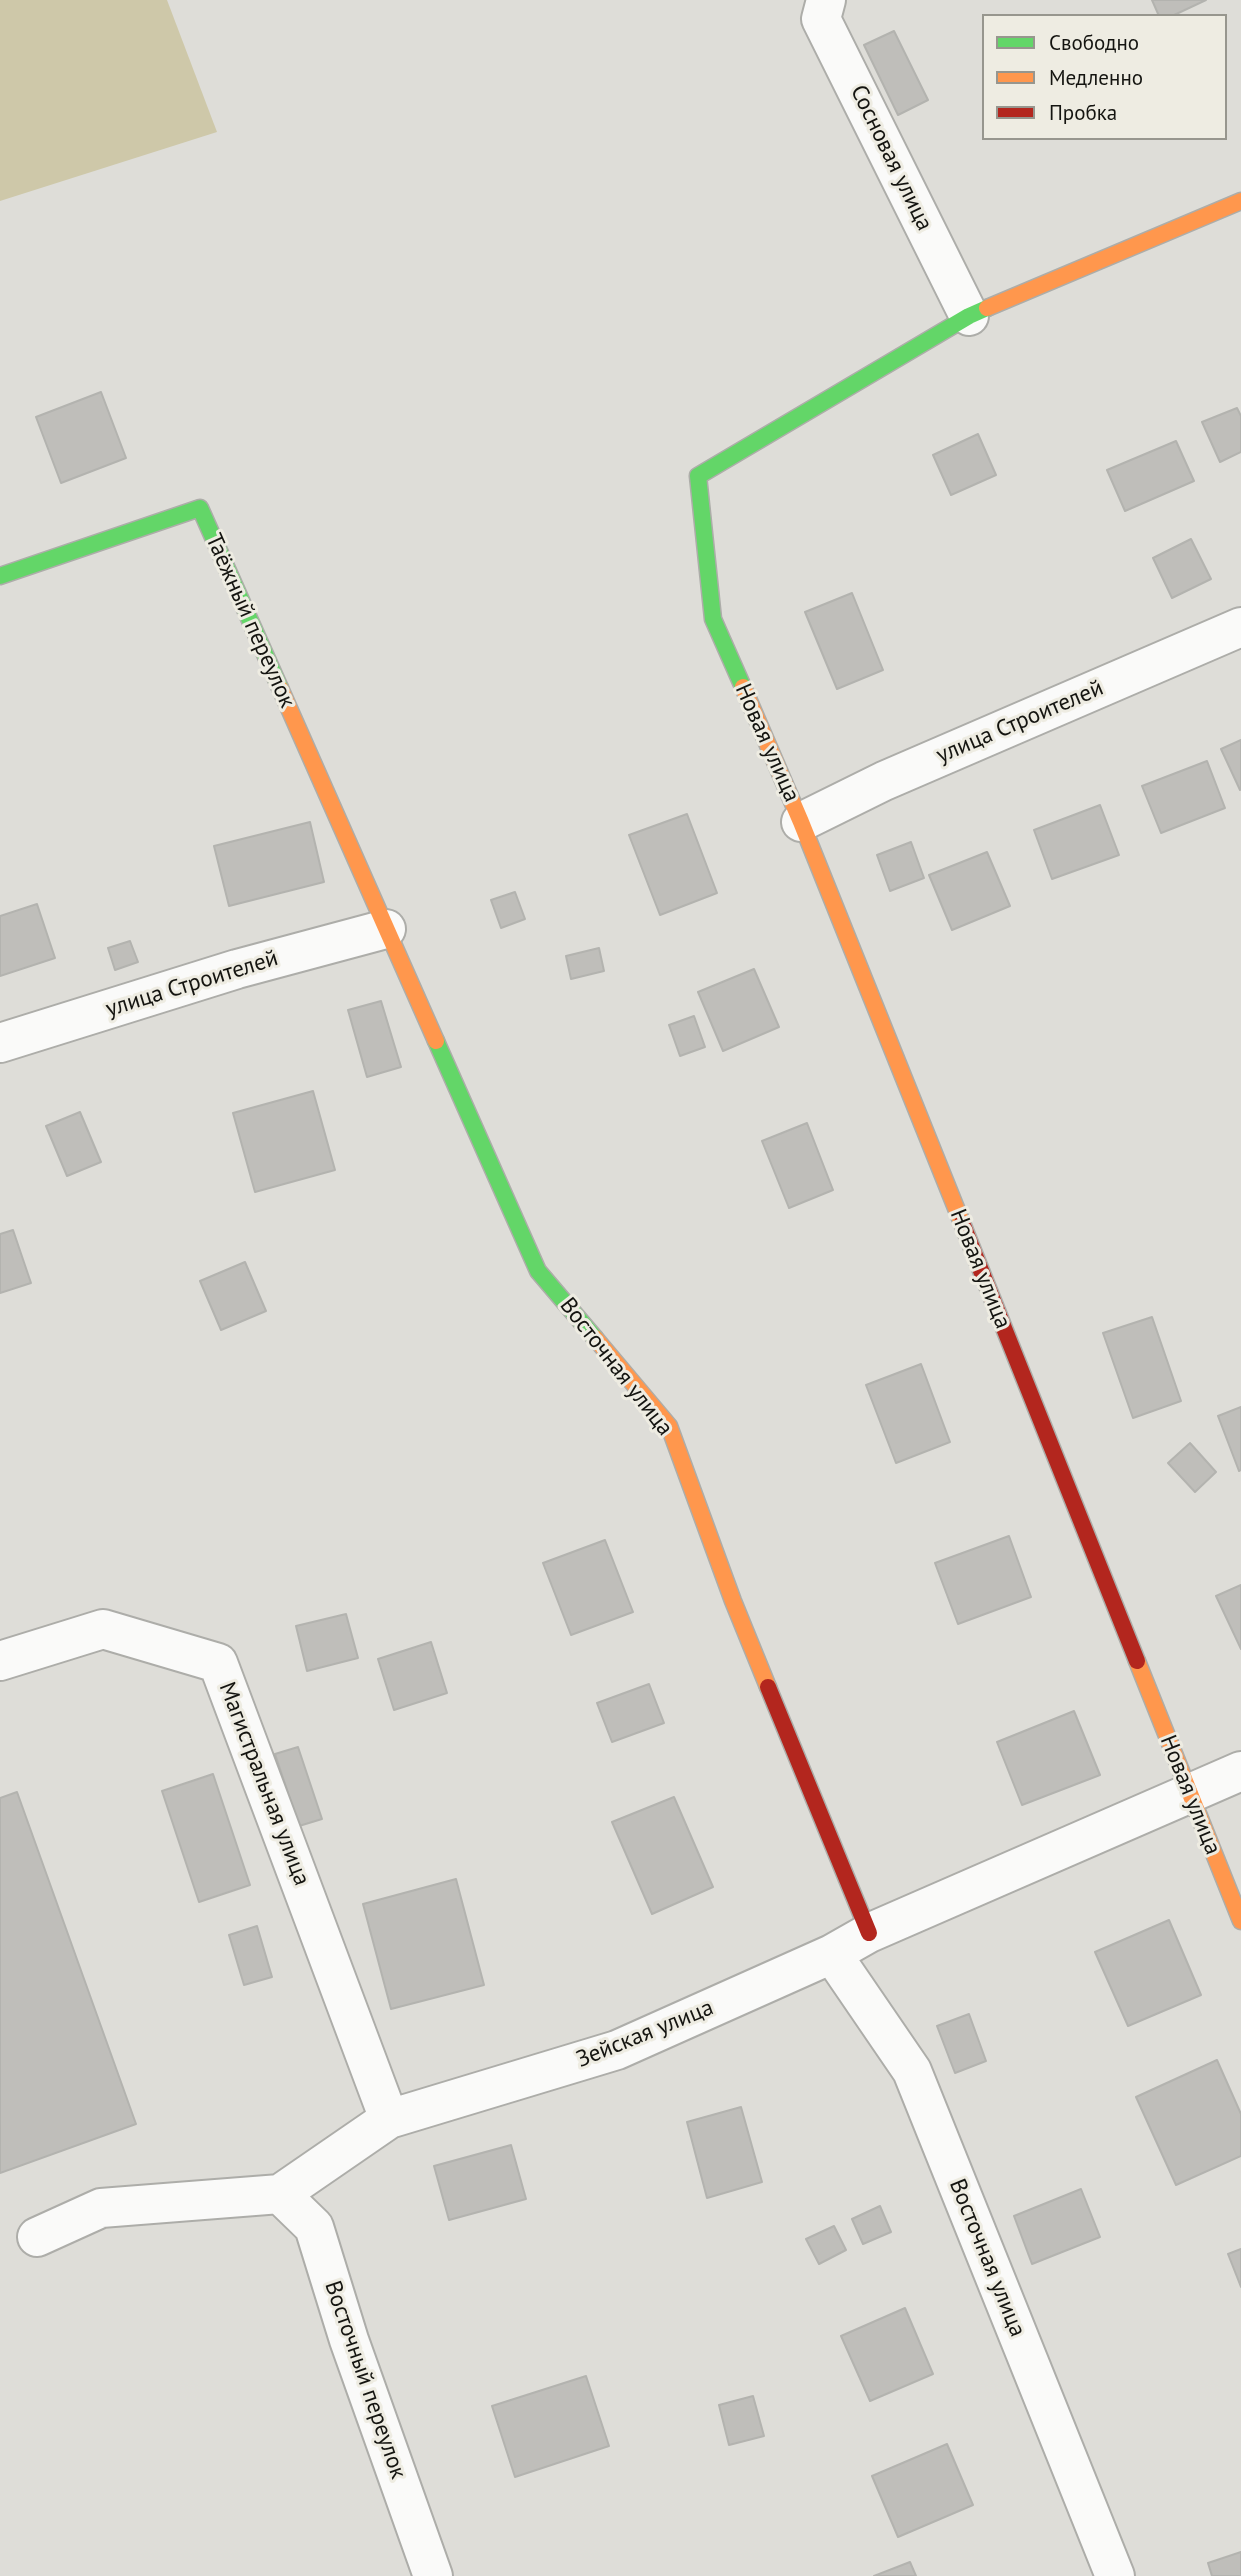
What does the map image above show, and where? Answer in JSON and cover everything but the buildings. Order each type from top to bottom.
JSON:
[{"type":"street","name":"Сосновая улица","points":[[826,0],[821,19],[969,316]]},
{"type":"street","points":[[969,316],[1241,201]]},
{"type":"street","name":"Новая улица","points":[[969,316],[698,476],[713,620],[802,822],[1241,1921]]},
{"type":"street","name":"Таёжный переулок","points":[[0,576],[200,508],[386,929]]},
{"type":"street","name":"улица Строителей","points":[[802,822],[884,781],[1241,627]]},
{"type":"street","name":"улица Строителей","points":[[0,1043],[237,969],[386,929]]},
{"type":"street","name":"Восточная улица","points":[[386,929],[454,1075],[538,1271],[669,1426],[733,1601],[869,1933]]},
{"type":"street","name":"Магистральная улица","points":[[0,1661],[103,1629],[218,1663],[389,2119]]},
{"type":"street","name":"Зейская улица","points":[[280,2194],[389,2119],[617,2050],[832,1954],[869,1933],[1241,1771]]},
{"type":"street","name":"Восточная улица","points":[[832,1954],[912,2071],[1115,2576]]},
{"type":"street","points":[[37,2237],[101,2208],[280,2194]]},
{"type":"street","name":"Восточный переулок","points":[[280,2194],[314,2227],[349,2340],[433,2576]]},
{"type":"shaded area","points":[[0,0],[167,0],[217,132],[0,201]]},
{"type":"traffic: fast","points":[[743,687],[713,619],[698,476],[969,316],[987,308]]},
{"type":"traffic: fast","points":[[0,576],[200,508],[280,688]]},
{"type":"traffic: fast","points":[[436,1041],[538,1271],[595,1338]]},
{"type":"traffic: slow","points":[[987,308],[1241,201]]},
{"type":"traffic: slow","points":[[743,687],[801,822],[962,1223]]},
{"type":"traffic: slow","points":[[280,688],[436,1041]]},
{"type":"traffic: slow","points":[[595,1338],[669,1426],[733,1601],[768,1687]]},
{"type":"traffic: slow","points":[[1137,1661],[1241,1921]]},
{"type":"traffic: jam","points":[[962,1223],[1137,1661]]},
{"type":"traffic: jam","points":[[768,1687],[869,1933]]}]
